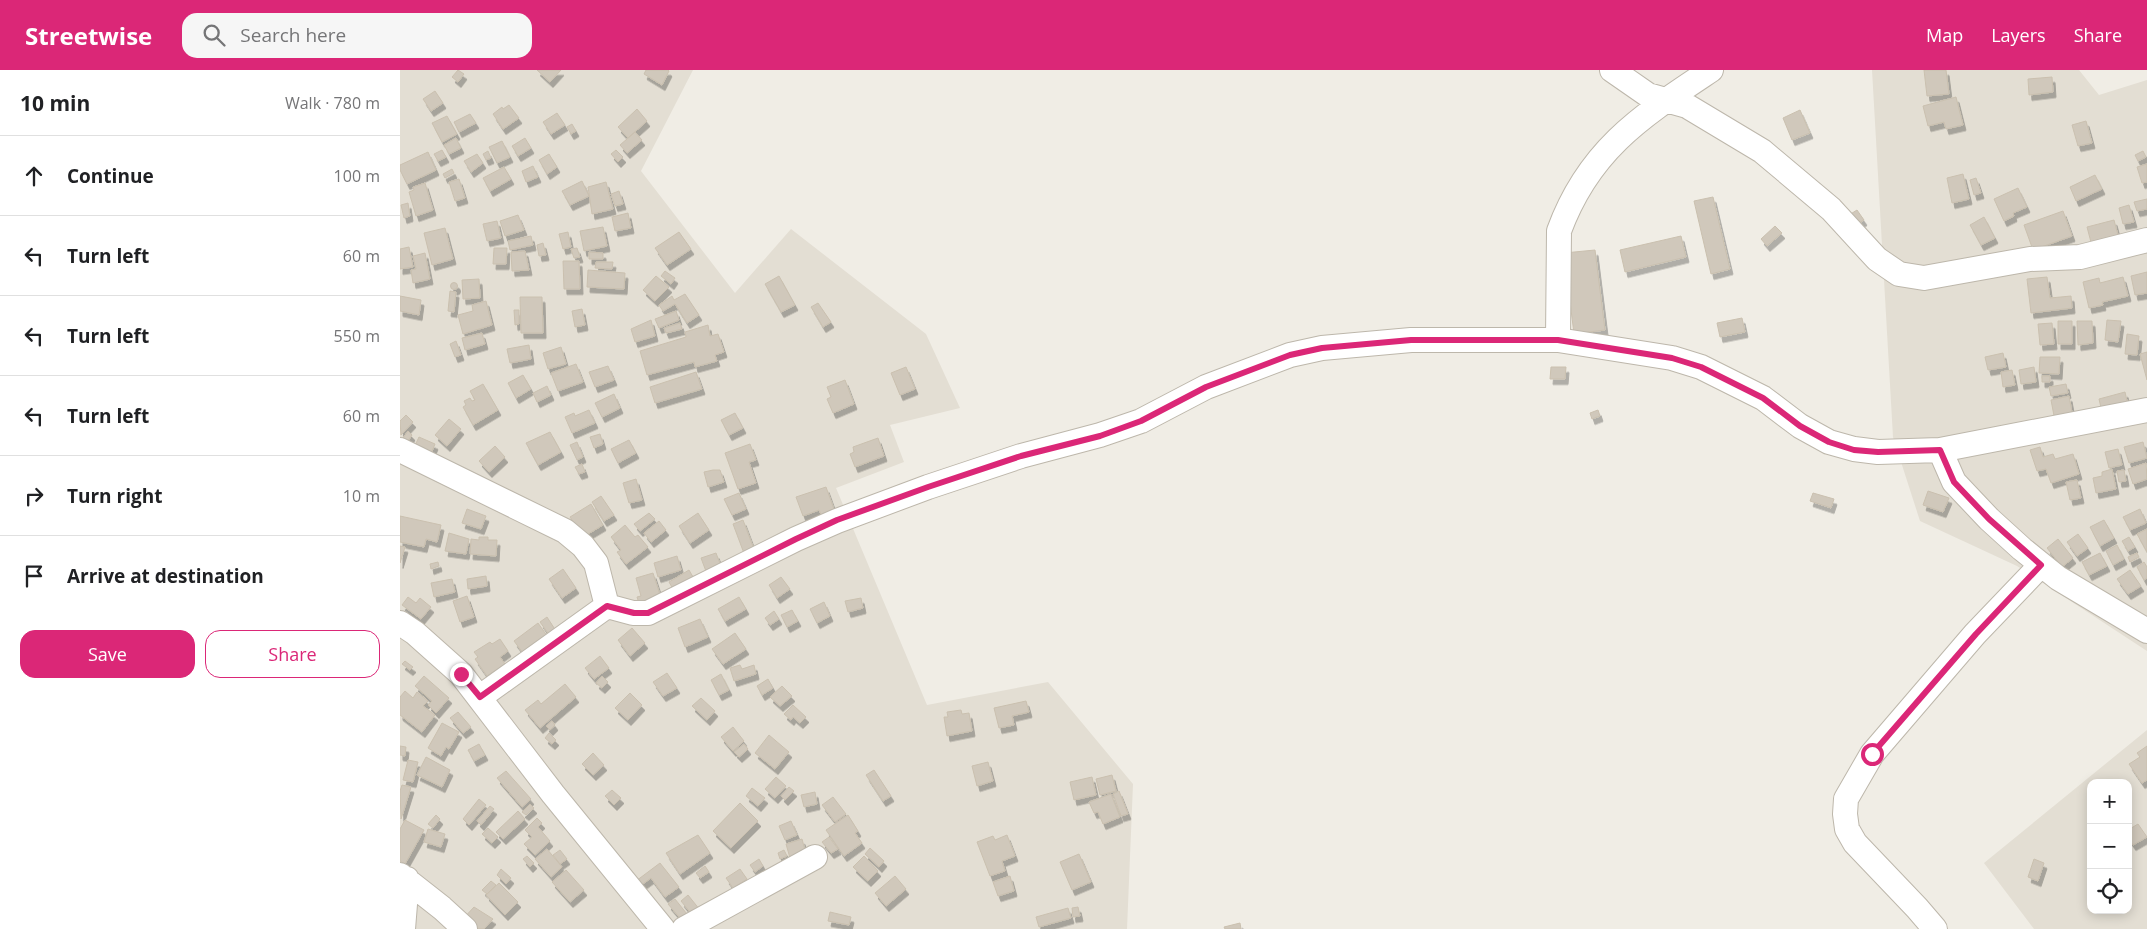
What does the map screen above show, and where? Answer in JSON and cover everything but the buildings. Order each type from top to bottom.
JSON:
[{"type":"street","points":[[1612,70],[1648,95],[1687,106],[1762,151],[1832,208],[1877,260],[1899,274],[1924,278],[2030,259],[2080,257],[2147,240]]},
{"type":"street","points":[[1558,340],[1559,231],[1565,214],[1583,183],[1611,145],[1643,116],[1711,70]]},
{"type":"street","points":[[607,606],[634,613],[648,613],[837,520],[1021,456],[1100,436],[1141,421],[1206,387],[1290,355],[1322,348],[1411,340],[1558,340],[1672,358],[1701,367],[1763,398],[1800,426],[1829,442],[1854,450],[1878,452],[1940,450],[2147,410]]},
{"type":"street","points":[[400,450],[566,531],[583,546],[596,563],[607,606]]},
{"type":"street","points":[[1940,450],[1954,482],[1989,519],[2041,565],[2092,600],[2147,632]]},
{"type":"street","points":[[1934,929],[1917,908],[1854,843],[1847,829],[1846,799],[1872,754],[1976,634],[2041,565]]},
{"type":"street","points":[[480,697],[607,606]]},
{"type":"street","points":[[400,623],[415,633],[461,674],[553,794],[663,929]]},
{"type":"street","points":[[684,929],[815,857]]},
{"type":"street","points":[[403,877],[403,929]]},
{"type":"street","points":[[403,877],[464,929]]},
{"type":"shaded area","points":[[400,70],[693,70],[641,171],[735,293],[791,229],[926,334],[960,408],[890,425],[904,462],[836,488],[927,705],[1048,682],[1133,784],[1127,929],[400,929]]},
{"type":"shaded area","points":[[1872,70],[2079,70],[2099,95],[2147,80],[2147,651],[2017,566],[1920,521],[1893,437]]},
{"type":"shaded area","points":[[2147,730],[2147,929],[2034,929],[1984,863]]},
{"type":"route","points":[[461,674],[480,697],[607,606],[634,613],[648,613],[837,520],[1021,456],[1100,436],[1141,421],[1206,387],[1290,355],[1322,348],[1411,340],[1558,340],[1672,358],[1701,367],[1763,398],[1800,426],[1829,442],[1854,450],[1878,452],[1940,450],[1954,482],[1989,519],[2041,565],[1976,634],[1872,754]]}]
